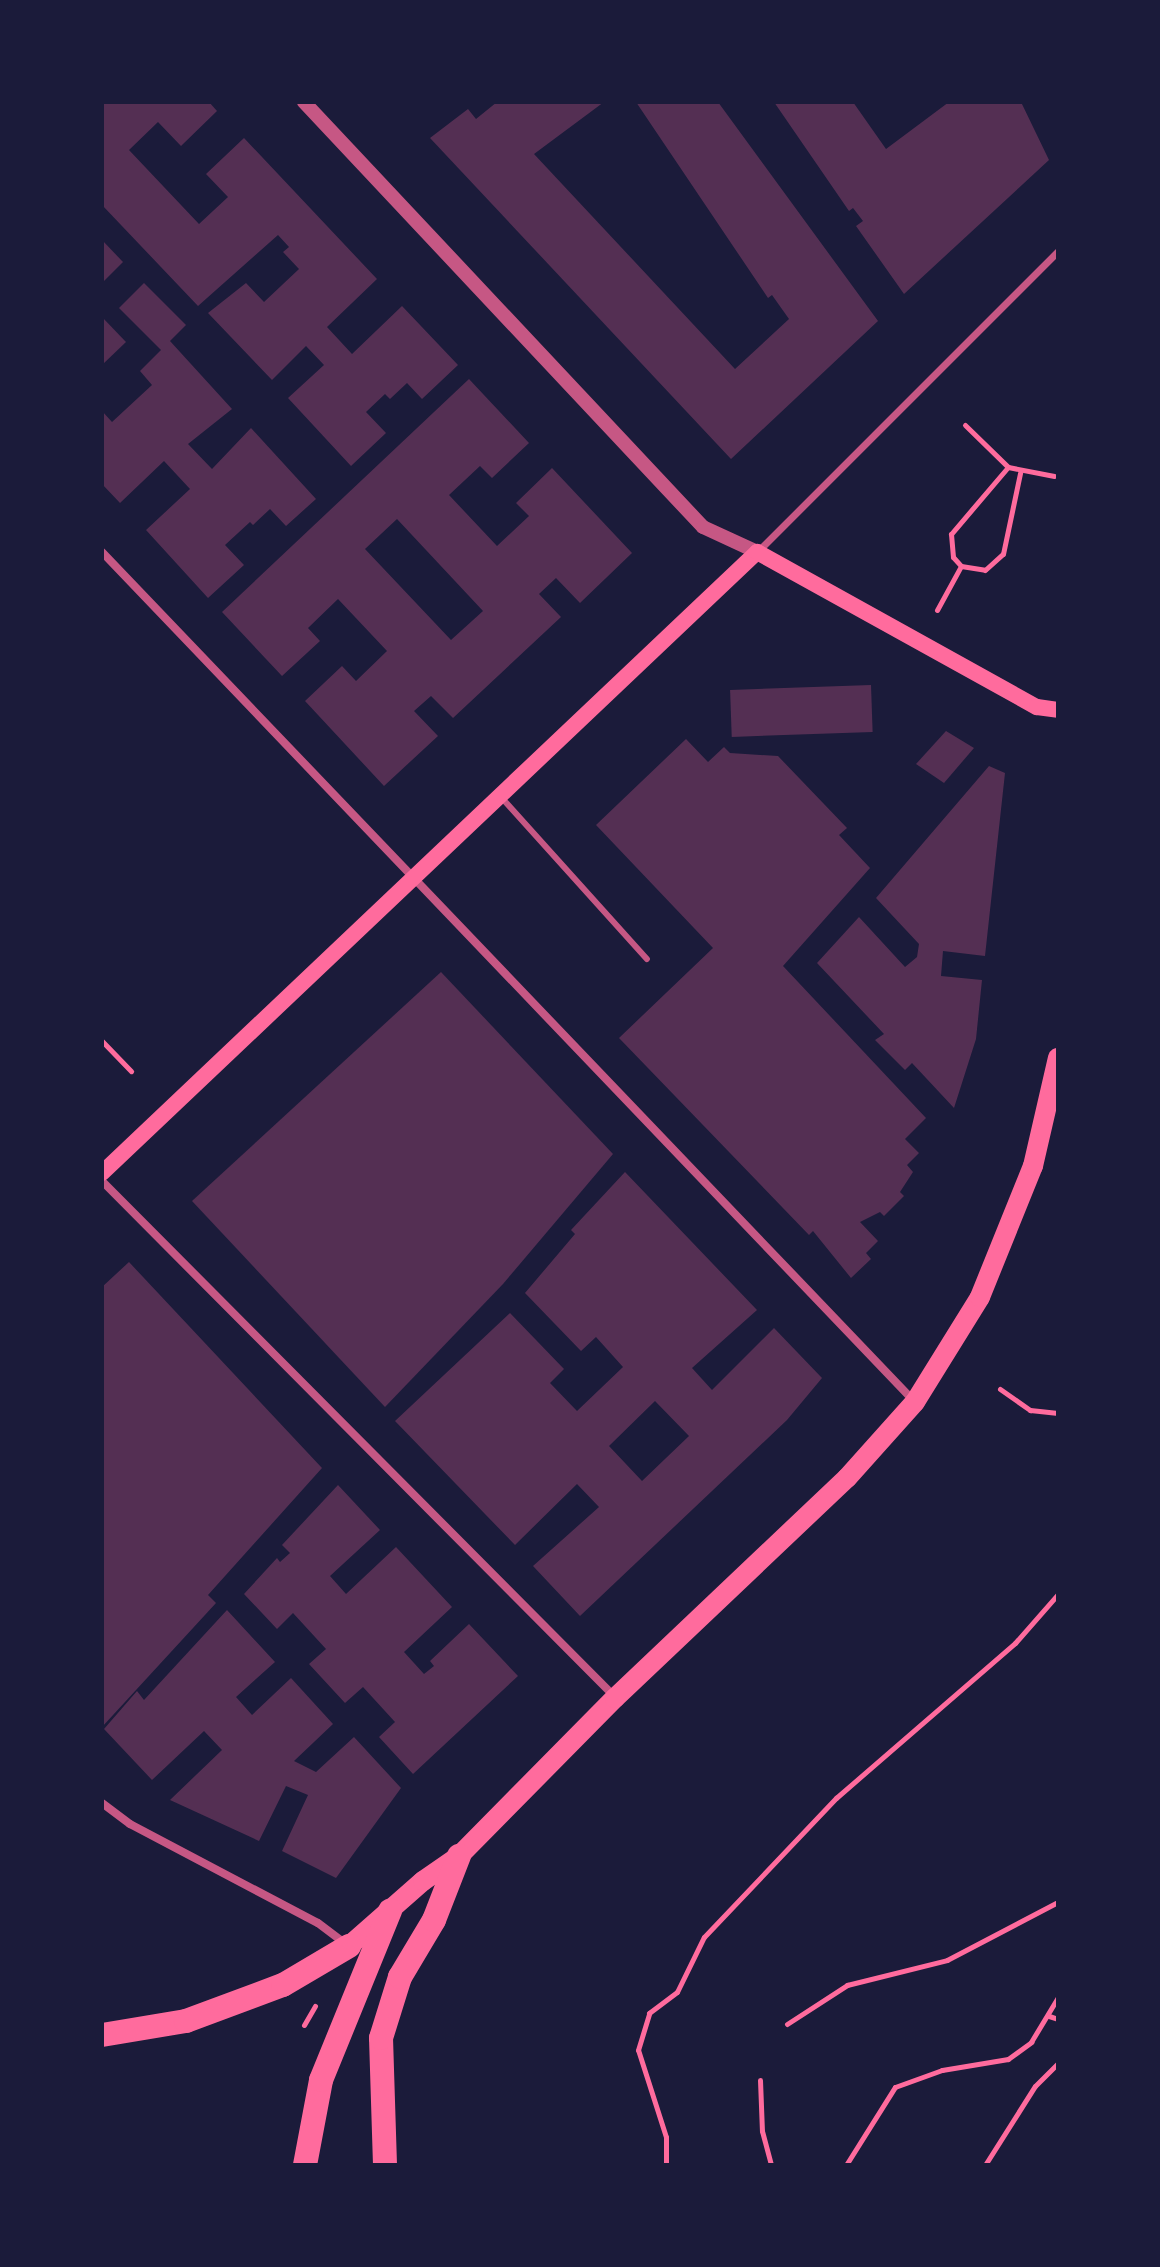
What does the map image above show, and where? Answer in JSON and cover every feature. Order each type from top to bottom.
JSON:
[{"type":"highway","points":[[385,2165],[381,2038],[400,1977],[434,1920],[459,1856]]},
{"type":"highway","points":[[305,2165],[321,2080],[390,1911]]},
{"type":"highway","points":[[102,2035],[186,2021],[228,2006],[283,1985],[349,1946]]},
{"type":"main road","points":[[102,1173],[757,552],[1037,707],[1058,710]]},
{"type":"main road","points":[[349,1946],[459,1856],[615,1698],[847,1478],[915,1402],[980,1297],[1033,1166],[1058,1058]]},
{"type":"street","points":[[304,102],[703,527],[757,552],[1058,251]]},
{"type":"street","points":[[102,552],[915,1402]]},
{"type":"street","points":[[102,1181],[615,1698]]},
{"type":"street","points":[[102,1803],[130,1824],[318,1923],[349,1946]]},
{"type":"lane","points":[[499,794],[647,959]]},
{"type":"path","points":[[965,425],[1008,467],[1020,473],[1054,476]]},
{"type":"path","points":[[1008,467],[951,534],[953,557],[961,566],[985,570],[1003,554],[1020,473]]},
{"type":"path","points":[[937,610],[961,566]]},
{"type":"path","points":[[102,1041],[131,1071]]},
{"type":"path","points":[[1000,1389],[1030,1410],[1057,1415]]},
{"type":"path","points":[[666,2165],[666,2137],[638,2050],[649,2013],[677,1992],[704,1937],[825,1809],[1015,1643],[1058,1594]]},
{"type":"path","points":[[787,2024],[847,1985],[947,1960],[1058,1902]]},
{"type":"path","points":[[846,2165],[895,2087],[942,2070],[1008,2059],[1031,2042],[1058,1997]]},
{"type":"path","points":[[1049,2016],[1058,2019]]},
{"type":"path","points":[[985,2165],[1035,2086],[1058,2063]]},
{"type":"path","points":[[760,2080],[762,2131],[771,2165]]},
{"type":"building","points":[[102,102],[209,102],[217,111],[181,146],[158,122],[129,150],[199,224],[228,197],[206,174],[244,138],[377,279],[327,327],[352,354],[402,306],[458,365],[422,399],[407,383],[390,399],[385,394],[366,412],[386,433],[351,466],[288,398],[324,365],[306,346],[272,380],[208,313],[246,283],[264,302],[299,269],[283,252],[289,247],[278,235],[198,306],[102,205]]},
{"type":"building","points":[[497,102],[604,102],[534,154],[735,369],[789,319],[772,295],[768,298],[636,102],[718,102],[878,321],[731,459],[430,138],[468,109],[476,119]]},
{"type":"building","points":[[774,102],[853,102],[886,149],[949,102],[1021,102],[1049,160],[904,294],[856,226],[863,221],[853,208],[849,211]]},
{"type":"building","points":[[102,240],[123,262],[102,283]]},
{"type":"building","points":[[144,283],[186,325],[170,341],[232,409],[188,444],[212,469],[251,428],[316,499],[286,526],[270,509],[253,525],[250,522],[225,545],[244,565],[208,598],[146,530],[190,489],[164,461],[120,503],[102,484],[102,411],[112,422],[152,385],[140,371],[161,350],[119,308]]},
{"type":"building","points":[[102,317],[126,342],[102,365]]},
{"type":"building","points":[[469,379],[529,443],[492,478],[480,466],[449,495],[497,546],[529,516],[516,503],[552,468],[632,553],[580,603],[556,578],[539,594],[561,617],[453,718],[431,696],[414,711],[438,736],[384,786],[305,701],[342,666],[356,681],[387,651],[338,599],[308,628],[320,641],[282,676],[222,612]],"holes":[[[397,519],[483,611],[451,640],[365,549]]]},
{"type":"building","points":[[871,685],[873,732],[732,737],[730,690]]},
{"type":"building","points":[[946,731],[974,748],[944,783],[916,764]]},
{"type":"building","points":[[686,739],[708,762],[724,747],[730,753],[778,756],[847,828],[839,835],[870,868],[783,966],[926,1118],[905,1139],[919,1153],[907,1165],[913,1172],[900,1192],[904,1196],[884,1216],[880,1212],[860,1222],[878,1241],[866,1253],[871,1259],[851,1278],[813,1231],[809,1235],[619,1038],[713,948],[596,825]]},
{"type":"building","points":[[989,766],[1005,773],[985,956],[943,951],[941,976],[982,980],[976,1039],[954,1108],[912,1063],[905,1070],[875,1040],[884,1034],[817,963],[859,917],[905,967],[917,957],[919,944],[876,898]]},
{"type":"building","points":[[441,972],[613,1154],[503,1284],[385,1407],[192,1201]]},
{"type":"building","points":[[625,1172],[757,1310],[692,1368],[712,1390],[774,1328],[822,1378],[787,1420],[580,1616],[533,1566],[599,1507],[577,1484],[515,1545],[395,1421],[510,1313],[564,1369],[550,1383],[577,1411],[623,1367],[596,1337],[581,1351],[525,1293],[575,1234],[571,1230]],"holes":[[[655,1401],[689,1436],[642,1481],[609,1446]]]},
{"type":"building","points":[[129,1262],[322,1468],[208,1595],[216,1603],[102,1727],[102,1287]]},
{"type":"building","points":[[338,1485],[380,1530],[330,1576],[346,1594],[396,1547],[452,1607],[404,1652],[424,1674],[434,1666],[430,1661],[469,1624],[518,1676],[413,1774],[379,1737],[395,1722],[363,1687],[345,1703],[309,1664],[326,1649],[293,1613],[277,1629],[244,1594],[277,1558],[280,1562],[290,1553],[282,1545]]},
{"type":"building","points":[[227,1610],[275,1662],[236,1697],[252,1715],[291,1678],[333,1724],[294,1761],[316,1772],[354,1737],[401,1788],[336,1878],[282,1851],[308,1795],[286,1786],[259,1841],[170,1800],[222,1750],[204,1731],[152,1780],[104,1729],[137,1691],[144,1700]]}]
